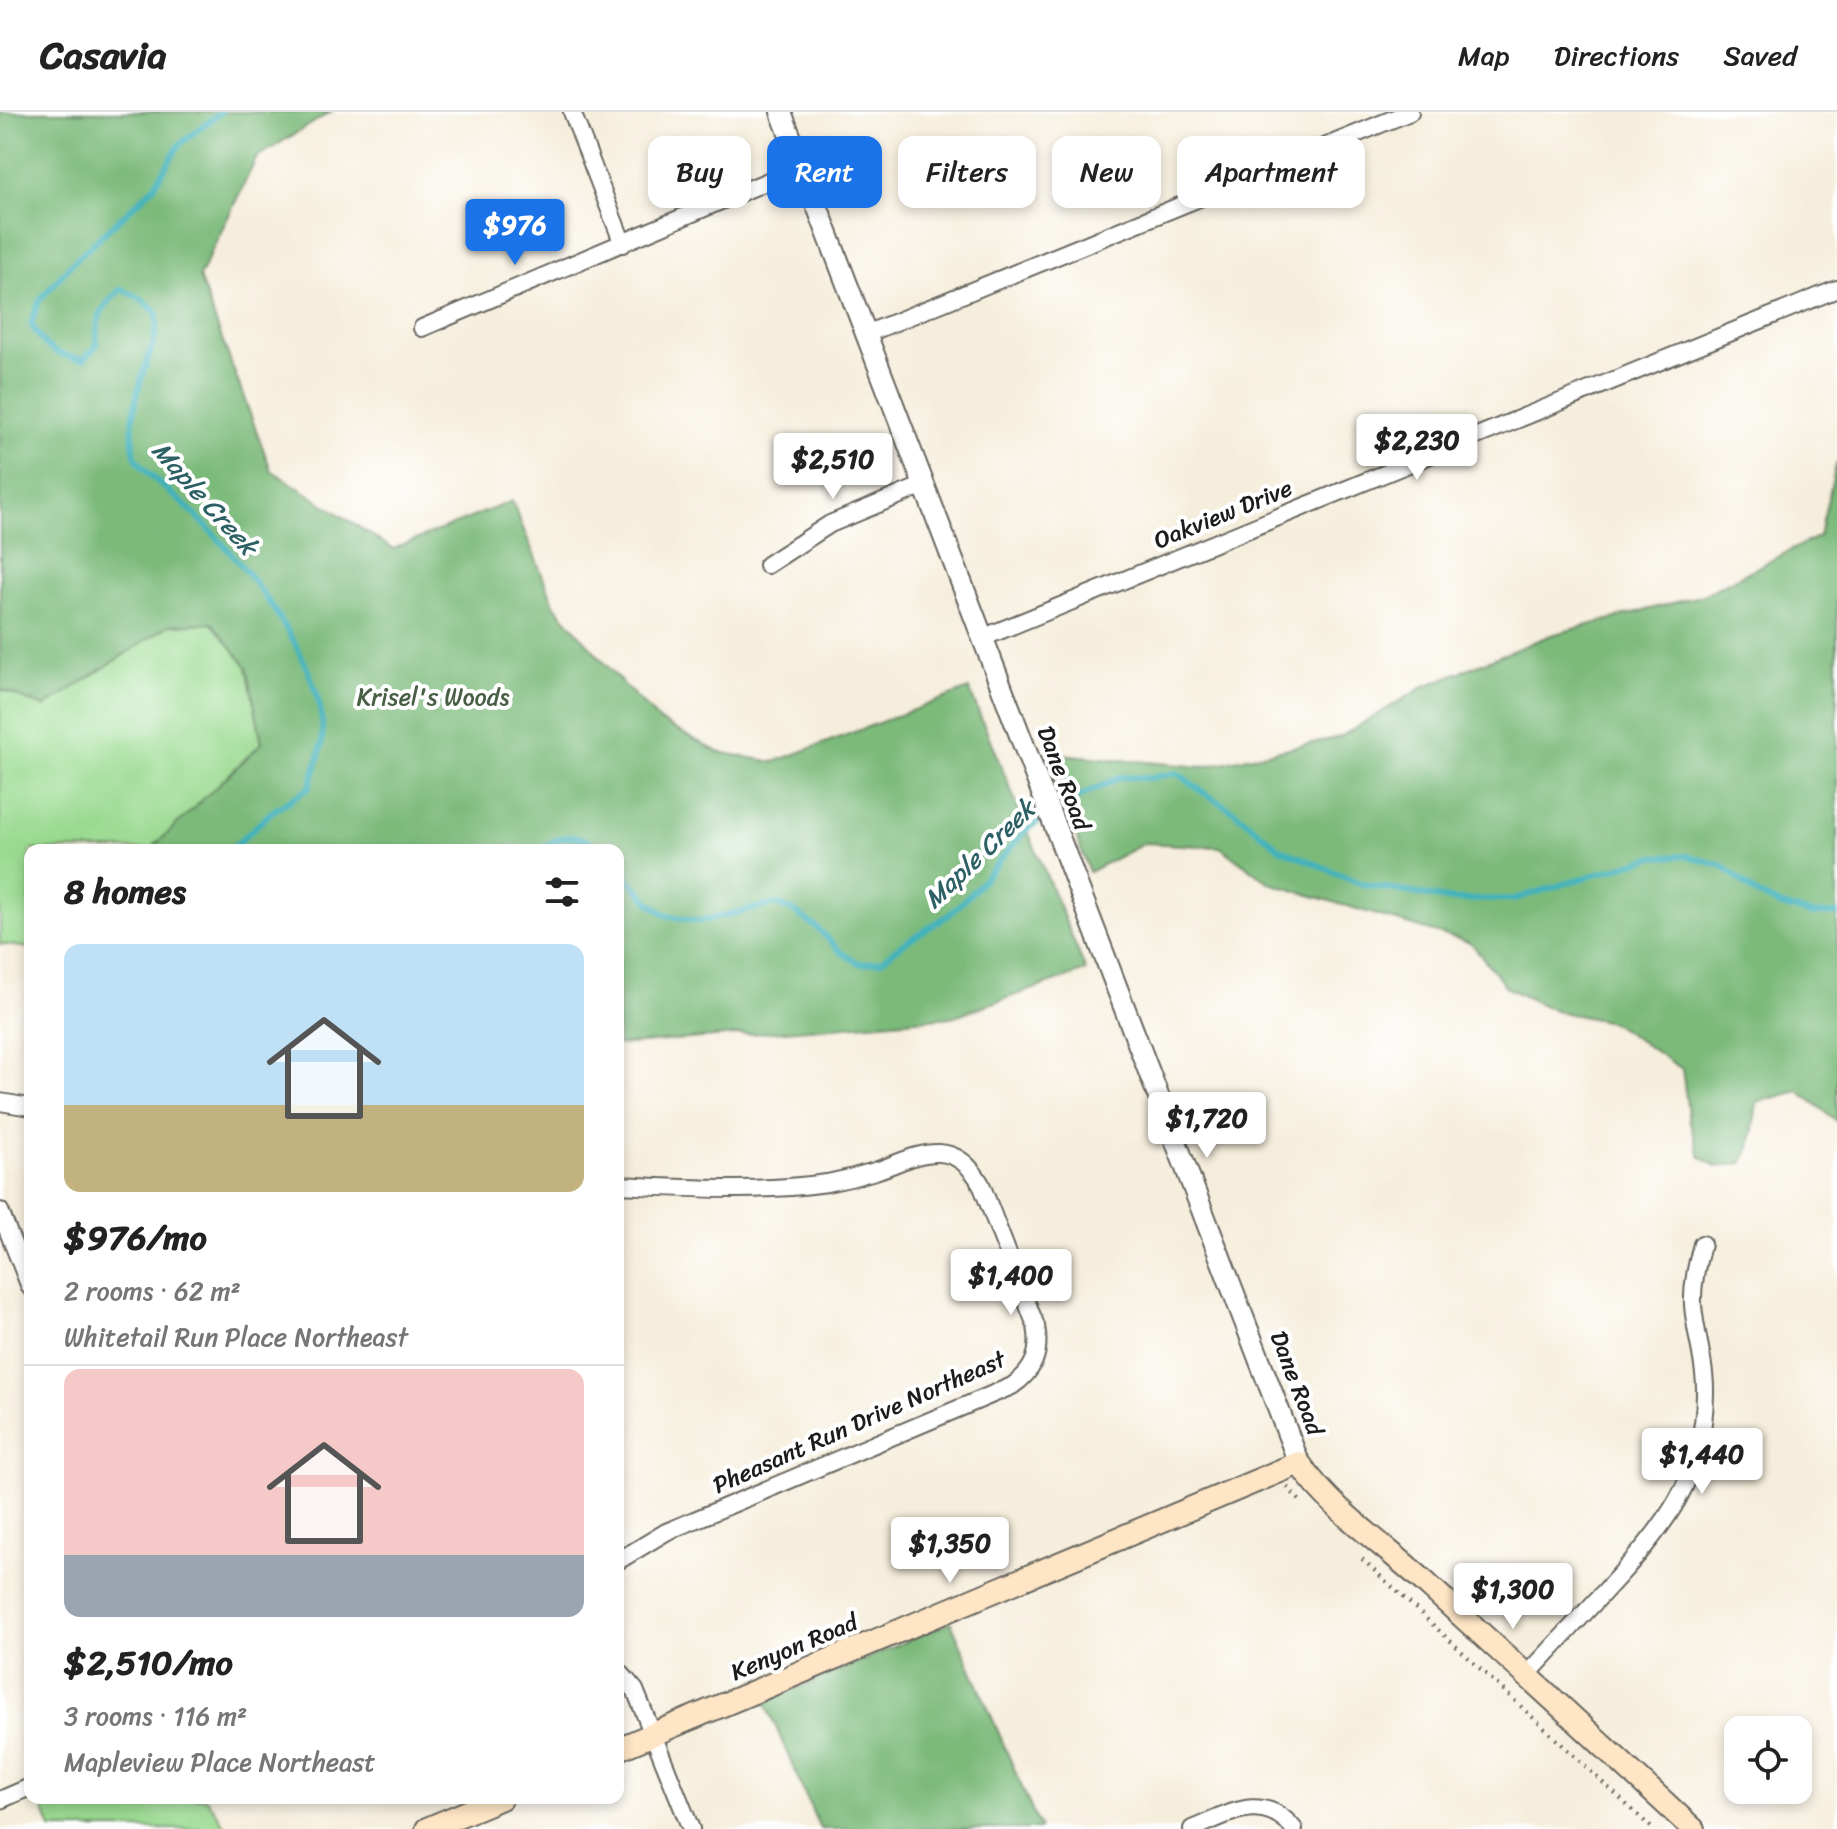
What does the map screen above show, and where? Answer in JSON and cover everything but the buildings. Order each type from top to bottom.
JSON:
[{"type":"main road","name":"Kenyon Road","points":[[624,1746],[1299,1463]]},
{"type":"main road","points":[[1299,1463],[1347,1514],[1693,1829]]},
{"type":"main road","points":[[427,1829],[487,1804]]},
{"type":"street","points":[[572,112],[623,244]]},
{"type":"street","name":"Dane Road","points":[[781,112],[790,136]]},
{"type":"street","points":[[866,334],[1410,112]]},
{"type":"street","points":[[422,328],[767,182]]},
{"type":"street","name":"Dane Road","points":[[817,208],[1299,1463]]},
{"type":"street","name":"Oakview Drive","points":[[982,638],[1837,289]]},
{"type":"street","points":[[767,565],[830,524],[924,485]]},
{"type":"street","points":[[0,1102],[24,1106]]},
{"type":"street","name":"Pheasant Run Drive Northeast","points":[[624,1185],[743,1190],[787,1188],[831,1182],[926,1153],[953,1156],[968,1164],[981,1184],[1036,1326],[1038,1340],[1032,1367],[1023,1379],[1012,1386],[666,1532],[624,1557]]},
{"type":"street","points":[[0,1211],[24,1272]]},
{"type":"street","points":[[1527,1675],[1652,1540],[1686,1484],[1697,1453],[1703,1421],[1704,1367],[1693,1306],[1694,1275],[1702,1244]]},
{"type":"street","points":[[624,1677],[635,1690],[655,1733],[691,1829]]},
{"type":"street","points":[[0,1800],[24,1790]]},
{"type":"street","points":[[1192,1829],[1243,1808],[1260,1807],[1274,1812],[1294,1829]]},
{"type":"path","points":[[1274,1474],[1313,1513]]},
{"type":"path","points":[[1358,1555],[1653,1829]]},
{"type":"green space","name":"Krisel's Woods","points":[[0,112],[331,112],[257,157],[199,277],[271,470],[393,549],[512,501],[555,606],[622,683],[660,721],[718,752],[774,762],[969,689],[1086,971],[952,1017],[624,1044],[624,844],[156,844],[262,743],[247,667],[212,623],[169,625],[44,707],[0,689]]},
{"type":"green space","points":[[1837,461],[1837,1121],[1799,1091],[1757,1102],[1750,1148],[1742,1163],[1717,1167],[1700,1156],[1689,1120],[1682,1069],[1611,1022],[1555,1011],[1507,988],[1471,943],[1270,883],[1220,847],[1145,843],[1089,872],[1047,753],[1203,767],[1340,737],[1425,686],[1551,635],[1703,595],[1819,536]]},
{"type":"green space","points":[[212,623],[247,666],[262,743],[157,844],[24,844],[24,947],[0,944],[0,689],[44,707],[169,625]]},
{"type":"green space","points":[[951,1622],[1040,1829],[820,1829],[765,1702]]},
{"type":"green space","points":[[42,1804],[210,1804],[227,1829],[51,1829]]},
{"type":"waterway","name":"Maple Creek","points":[[221,112],[180,144],[153,188],[72,263],[39,301],[31,324],[52,350],[84,359],[97,345],[101,313],[121,289],[140,298],[157,313],[155,338],[135,405],[135,455],[151,476],[211,531],[256,585],[297,648],[312,681],[321,712],[322,742],[309,788],[273,811],[237,844]]},
{"type":"waterway","name":"Maple Creek","points":[[624,873],[651,904],[666,915],[700,921],[775,904],[792,910],[816,927],[842,953],[861,964],[881,961],[949,915],[1026,830],[1063,804],[1121,777],[1150,778],[1177,773],[1234,811],[1279,848],[1362,884],[1452,900],[1515,899],[1653,857],[1688,856],[1723,866],[1755,893],[1782,906],[1810,914],[1837,914]]},
{"type":"waterway","name":"Maple Creek","points":[[549,844],[570,836],[593,844]]}]
